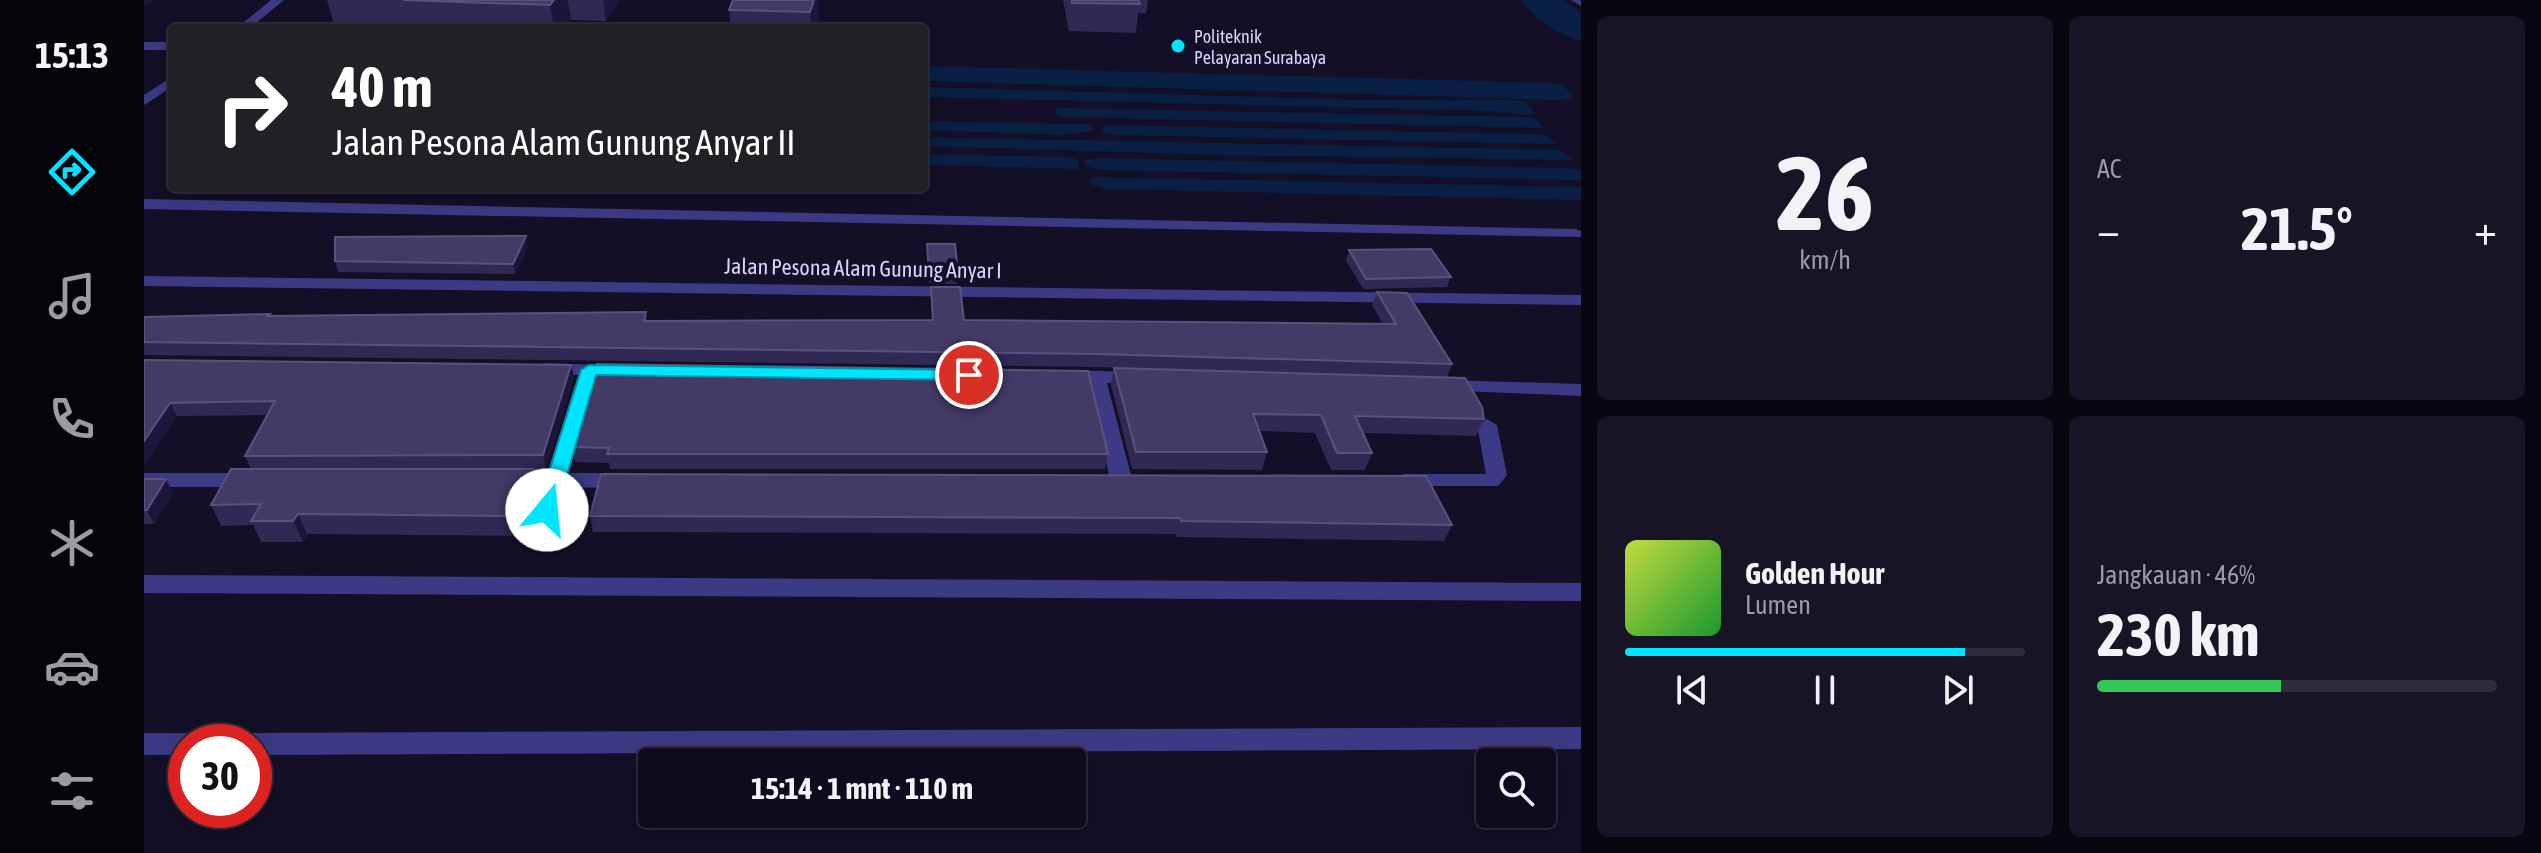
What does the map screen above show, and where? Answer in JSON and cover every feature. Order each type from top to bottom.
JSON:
[{"type":"street","points":[[248,24],[278,0]]},
{"type":"street","points":[[144,46],[168,46]]},
{"type":"street","points":[[144,101],[168,84]]},
{"type":"street","points":[[144,204],[1575,234]]},
{"type":"street","name":"Jalan Pesona Alam Gunung Anyar I","points":[[144,281],[1581,300]]},
{"type":"street","points":[[526,369],[637,370]]},
{"type":"street","points":[[538,539],[589,370]]},
{"type":"street","points":[[1049,376],[1159,378]]},
{"type":"street","points":[[1096,376],[1121,479]]},
{"type":"street","points":[[1425,386],[1581,390]]},
{"type":"street","points":[[1383,481],[1491,481],[1497,475],[1487,425]]},
{"type":"street","points":[[144,480],[271,480]]},
{"type":"street","points":[[493,480],[650,480]]},
{"type":"street","points":[[144,584],[1581,592]]},
{"type":"street","points":[[272,744],[1581,738]]},
{"type":"street","points":[[144,744],[168,744]]},
{"type":"water","points":[[928,66],[1553,83],[1560,84],[1574,95],[1558,100],[928,81]]},
{"type":"water","points":[[928,87],[1365,100],[1513,100],[1526,102],[1535,113],[928,97]]},
{"type":"water","points":[[1056,108],[1522,117],[1536,119],[1544,128],[1061,117],[1057,115]]},
{"type":"water","points":[[928,121],[1090,124],[1095,130],[1063,135],[928,130]]},
{"type":"water","points":[[1107,125],[1530,134],[1546,135],[1556,144],[1116,135],[1104,133],[1102,129]]},
{"type":"water","points":[[928,137],[1559,150],[1575,160],[1224,155],[928,146]]},
{"type":"water","points":[[928,154],[1069,157],[1078,160],[1079,169],[928,165]]},
{"type":"water","points":[[1085,160],[1565,168],[1581,170],[1581,180],[1101,170],[1086,166]]},
{"type":"water","points":[[1091,177],[1581,187],[1581,200],[1107,189],[1090,184]]},
{"type":"building","points":[[403,0],[554,0],[550,5]]},
{"type":"building","points":[[733,0],[814,0],[810,12],[729,10]]},
{"type":"building","points":[[1072,0],[1138,0],[1140,4],[1072,3]]},
{"type":"building","points":[[526,236],[513,264],[335,261],[335,237]]},
{"type":"building","points":[[927,244],[955,244],[958,273],[929,273]]},
{"type":"building","points":[[1431,249],[1451,277],[1366,279],[1349,250]]},
{"type":"building","points":[[931,287],[960,287],[964,320],[1396,324],[1377,292],[1407,293],[1452,364],[1098,354],[144,342],[144,317],[646,312],[644,321],[933,320]]},
{"type":"building","points":[[144,360],[571,365],[543,455],[245,456],[275,401],[170,403],[144,441]]},
{"type":"building","points":[[597,364],[1088,371],[1108,454],[607,454],[609,448],[572,447]]},
{"type":"building","points":[[1114,368],[1465,378],[1482,407],[1484,419],[1355,416],[1372,453],[1337,453],[1321,415],[1253,414],[1267,452],[1136,452]]},
{"type":"building","points":[[231,469],[534,469],[519,516],[298,514],[293,521],[251,521],[261,504],[211,505]]},
{"type":"building","points":[[601,474],[1426,476],[1452,525],[1181,521],[1180,518],[590,516]]},
{"type":"building","points":[[144,479],[166,479],[147,510],[144,510]]},
{"type":"waterway","points":[[1539,0],[1581,30]]},
{"type":"place","name":"Politeknik Pelayaran Surabaya","points":[[1178,46]]},
{"type":"route","points":[[547,510],[589,370],[969,375]]}]
